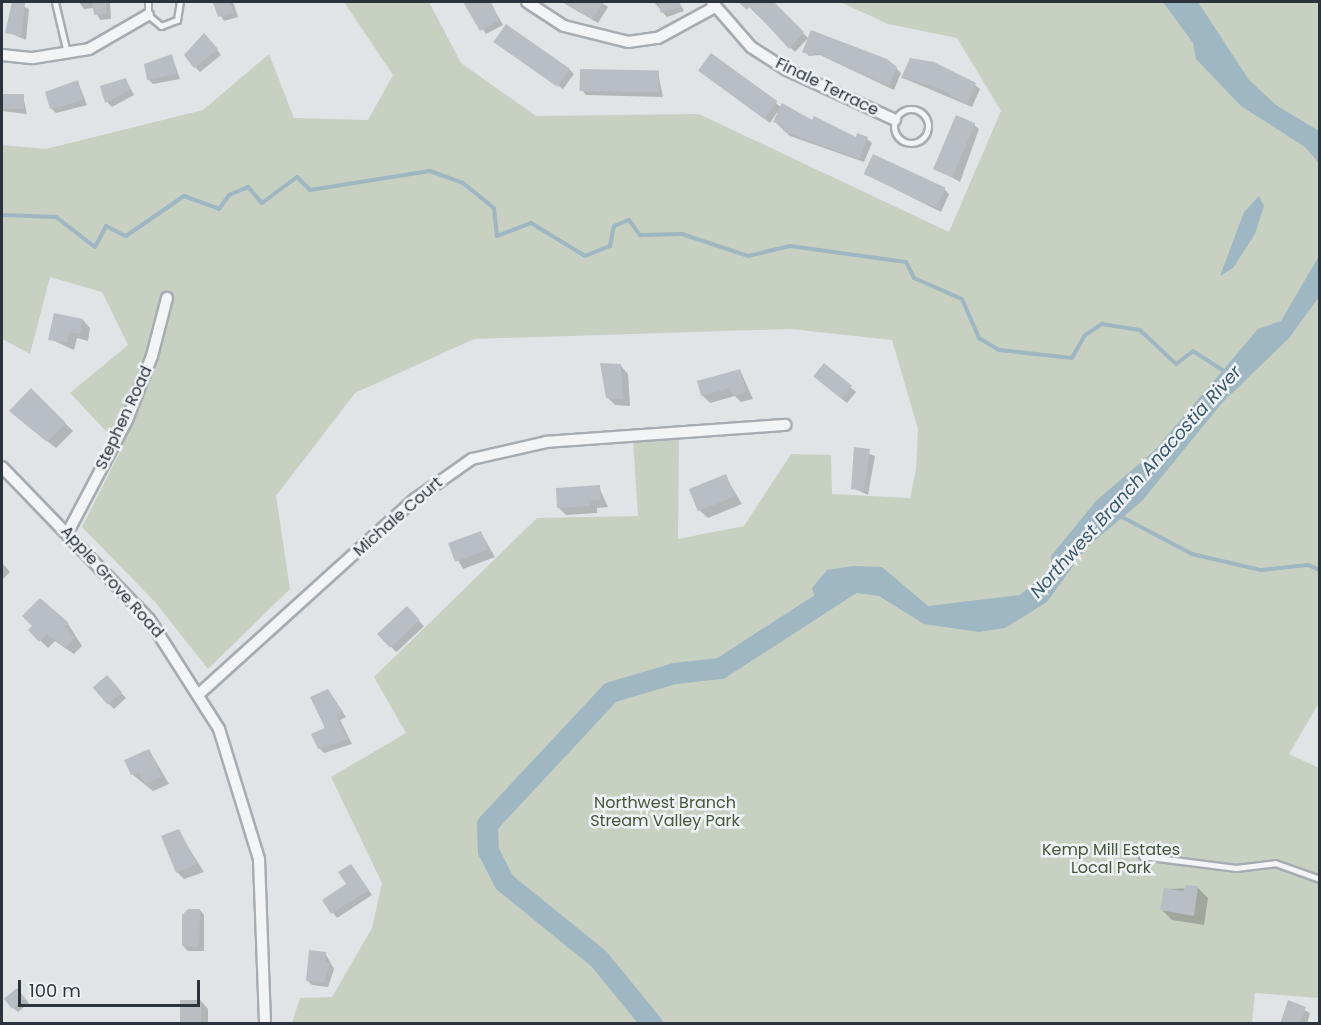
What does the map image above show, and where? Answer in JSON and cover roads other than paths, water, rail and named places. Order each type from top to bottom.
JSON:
[{"type":"street","points":[[527,2],[564,26],[628,42],[657,38],[712,5]]},
{"type":"street","name":"Finale Terrace","points":[[712,5],[751,47],[787,70],[895,120]]},
{"type":"street","points":[[2,55],[67,54],[89,49],[148,15]]},
{"type":"street","name":"Stephen Road","points":[[68,532],[127,420],[152,356],[167,298]]},
{"type":"street","name":"Michale Court","points":[[199,694],[415,499],[472,459],[546,442],[785,425]]},
{"type":"street","name":"Apple Grove Road","points":[[2,467],[68,532],[149,619],[199,694],[234,765],[259,859],[265,1023]]},
{"type":"lane","points":[[55,2],[67,54]]},
{"type":"lane","points":[[148,2],[148,15],[160,26],[172,24],[180,15],[180,2]]},
{"type":"lane","points":[[907,109],[922,113],[929,121],[927,134],[907,143],[897,137],[895,120],[907,109]]},
{"type":"lane","points":[[1142,855],[1236,868],[1275,864],[1320,879]]},
{"type":"water","points":[[1163,2],[1198,2],[1249,80],[1276,105],[1319,131],[1319,163],[1305,147],[1241,106],[1196,59],[1193,43]]},
{"type":"water","points":[[1259,196],[1264,206],[1255,234],[1233,268],[1220,276],[1244,212]]},
{"type":"water","points":[[1319,256],[1319,297],[1289,338],[1222,403],[1142,501],[1086,548],[1047,602],[1005,628],[979,632],[924,624],[879,596],[857,593],[820,613],[812,588],[827,570],[853,566],[882,567],[928,606],[1020,595],[1051,569],[1051,556],[1096,501],[1154,451],[1258,329],[1281,321]]},
{"type":"waterway","points":[[2,215],[56,217],[95,247],[106,226],[126,236],[184,196],[219,209],[229,195],[248,187],[262,203],[297,177],[310,190],[430,171],[463,183],[494,208],[497,236],[531,223],[585,256],[610,246],[614,226],[629,220],[640,235],[682,234],[748,256],[790,246],[906,262],[914,278],[962,299],[979,338],[999,350],[1072,358],[1084,336],[1102,324],[1140,330],[1176,364],[1193,351],[1225,372]]},
{"type":"waterway","points":[[1120,516],[1192,554],[1261,570],[1308,565],[1320,570]]},
{"type":"waterway","name":"Northwest Branch Anacostia River","points":[[652,1024],[598,958],[504,882],[488,851],[487,824],[610,692],[674,673],[720,668],[842,589]]},
{"type":"park label","name":"Northwest Branch Stream Valley Park","points":[[665,812]]},
{"type":"park label","name":"Kemp Mill Estates Local Park","points":[[1111,859]]}]
